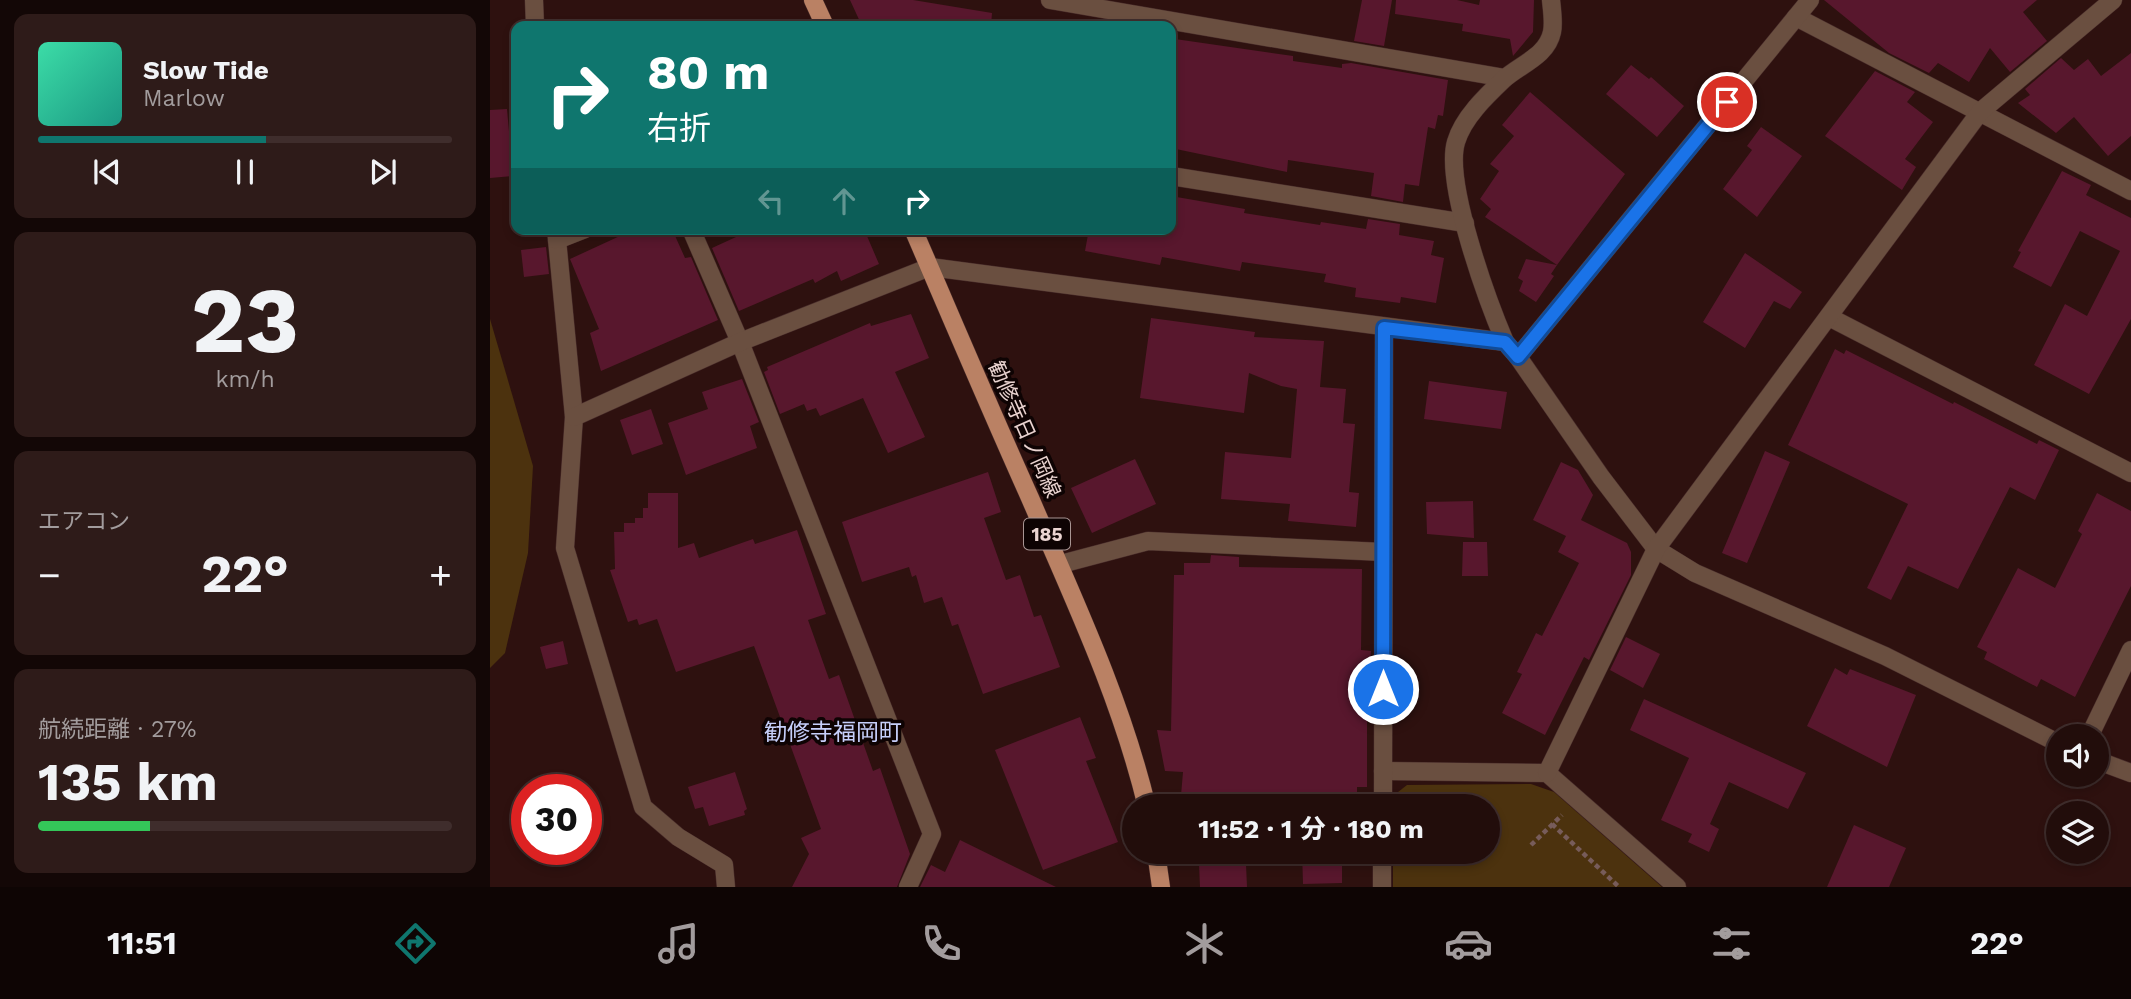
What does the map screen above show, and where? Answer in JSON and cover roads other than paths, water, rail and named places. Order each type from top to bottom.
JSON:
[{"type":"main road","points":[[813,0],[823,21]]},
{"type":"main road","name":"勧修寺日ノ岡線","points":[[916,235],[1061,564],[1122,718],[1143,794]]},
{"type":"main road","points":[[1158,864],[1161,887]]},
{"type":"street","points":[[534,0],[535,21]]},
{"type":"street","points":[[1050,0],[1172,21]]},
{"type":"street","points":[[1551,0],[1552,32],[1543,51],[1505,78],[1473,111],[1455,143],[1457,178],[1479,282],[1505,342],[1656,549],[1695,573],[1885,656],[2046,737]]},
{"type":"street","points":[[1518,357],[1810,0]]},
{"type":"street","points":[[1547,773],[1656,549],[1980,112],[2113,0]]},
{"type":"street","points":[[1796,17],[2131,191]]},
{"type":"street","points":[[1176,22],[1505,78]]},
{"type":"street","points":[[1176,177],[1465,223]]},
{"type":"street","points":[[556,235],[574,417],[565,548],[643,807],[678,837],[724,865],[726,887]]},
{"type":"street","points":[[694,235],[740,342],[932,834],[908,887]]},
{"type":"street","points":[[574,417],[740,342],[930,267],[1505,342]]},
{"type":"street","points":[[1829,317],[2131,473]]},
{"type":"street","points":[[1382,794],[1384,328]]},
{"type":"street","points":[[1061,564],[1148,541],[1383,552]]},
{"type":"street","points":[[2095,724],[2131,650]]},
{"type":"street","points":[[2109,765],[2131,773]]},
{"type":"street","points":[[1383,771],[1547,773],[1677,887]]},
{"type":"street","points":[[1382,864],[1382,887]]},
{"type":"district","name":"勧修寺福岡町","points":[[833,732]]}]
